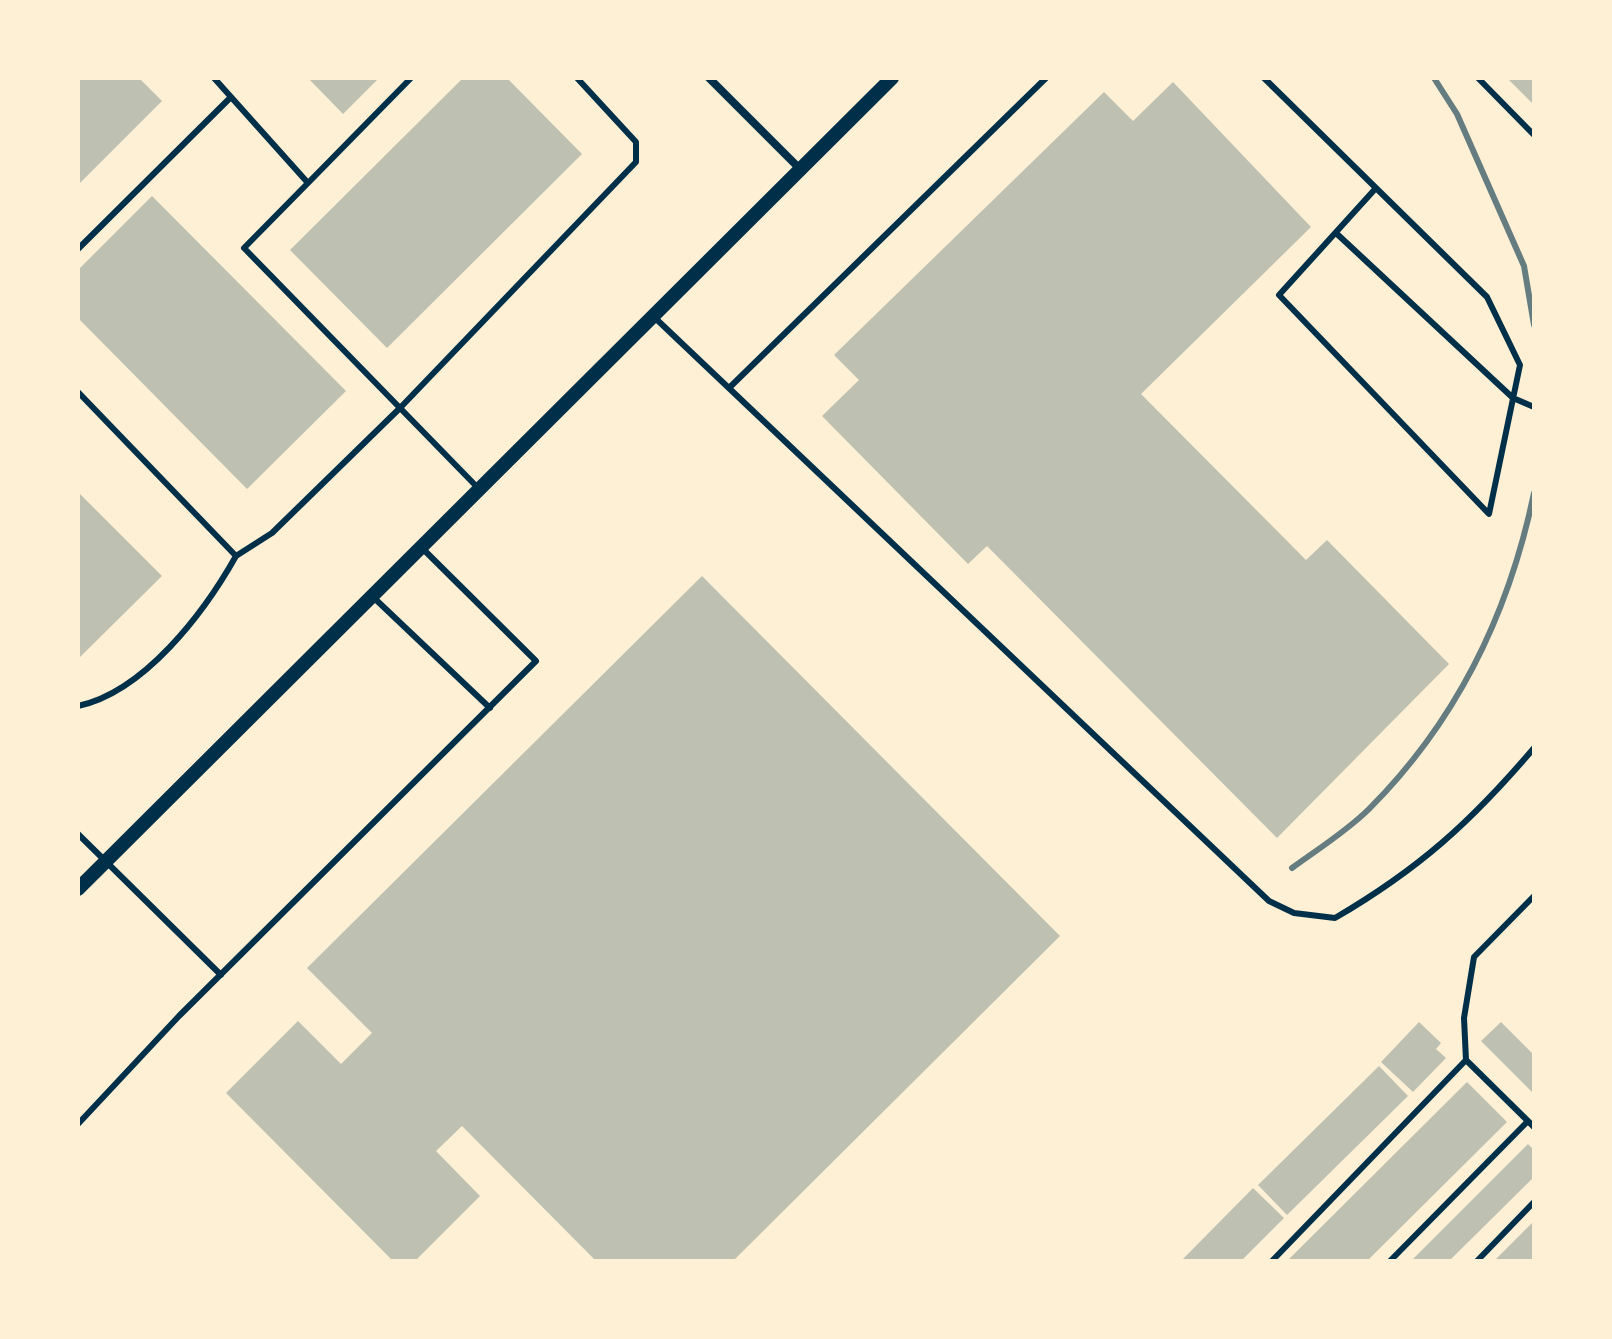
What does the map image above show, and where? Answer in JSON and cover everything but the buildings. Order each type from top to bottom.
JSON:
[{"type":"street","points":[[709,78],[800,169]]},
{"type":"street","points":[[78,889],[892,78]]},
{"type":"lane","points":[[214,78],[308,183]]},
{"type":"lane","points":[[411,78],[244,248],[479,489]]},
{"type":"lane","points":[[78,706],[137,678],[210,603],[236,556],[272,533],[400,408],[636,162],[636,142],[577,78]]},
{"type":"lane","points":[[729,388],[1046,78]]},
{"type":"lane","points":[[1264,78],[1487,297],[1520,365],[1489,514],[1279,295],[1376,188]]},
{"type":"lane","points":[[1478,78],[1534,135]]},
{"type":"lane","points":[[78,249],[231,97]]},
{"type":"lane","points":[[1336,233],[1513,398],[1534,407]]},
{"type":"lane","points":[[653,316],[1269,901],[1294,913],[1335,918],[1433,854],[1490,799],[1534,748]]},
{"type":"lane","points":[[78,392],[236,556]]},
{"type":"lane","points":[[78,1124],[221,975],[536,661],[421,547]]},
{"type":"lane","points":[[372,596],[490,708]]},
{"type":"lane","points":[[78,834],[221,975]]},
{"type":"lane","points":[[1534,896],[1474,957],[1464,1018],[1466,1060],[1534,1127]]},
{"type":"lane","points":[[1272,1261],[1466,1060]]},
{"type":"lane","points":[[1390,1261],[1528,1121]]},
{"type":"lane","points":[[1477,1261],[1534,1202]]},
{"type":"railway","points":[[1434,78],[1457,114],[1524,266],[1534,325]]},
{"type":"railway","points":[[1292,868],[1369,809],[1400,775],[1453,702],[1494,623],[1510,581],[1534,493]]}]
